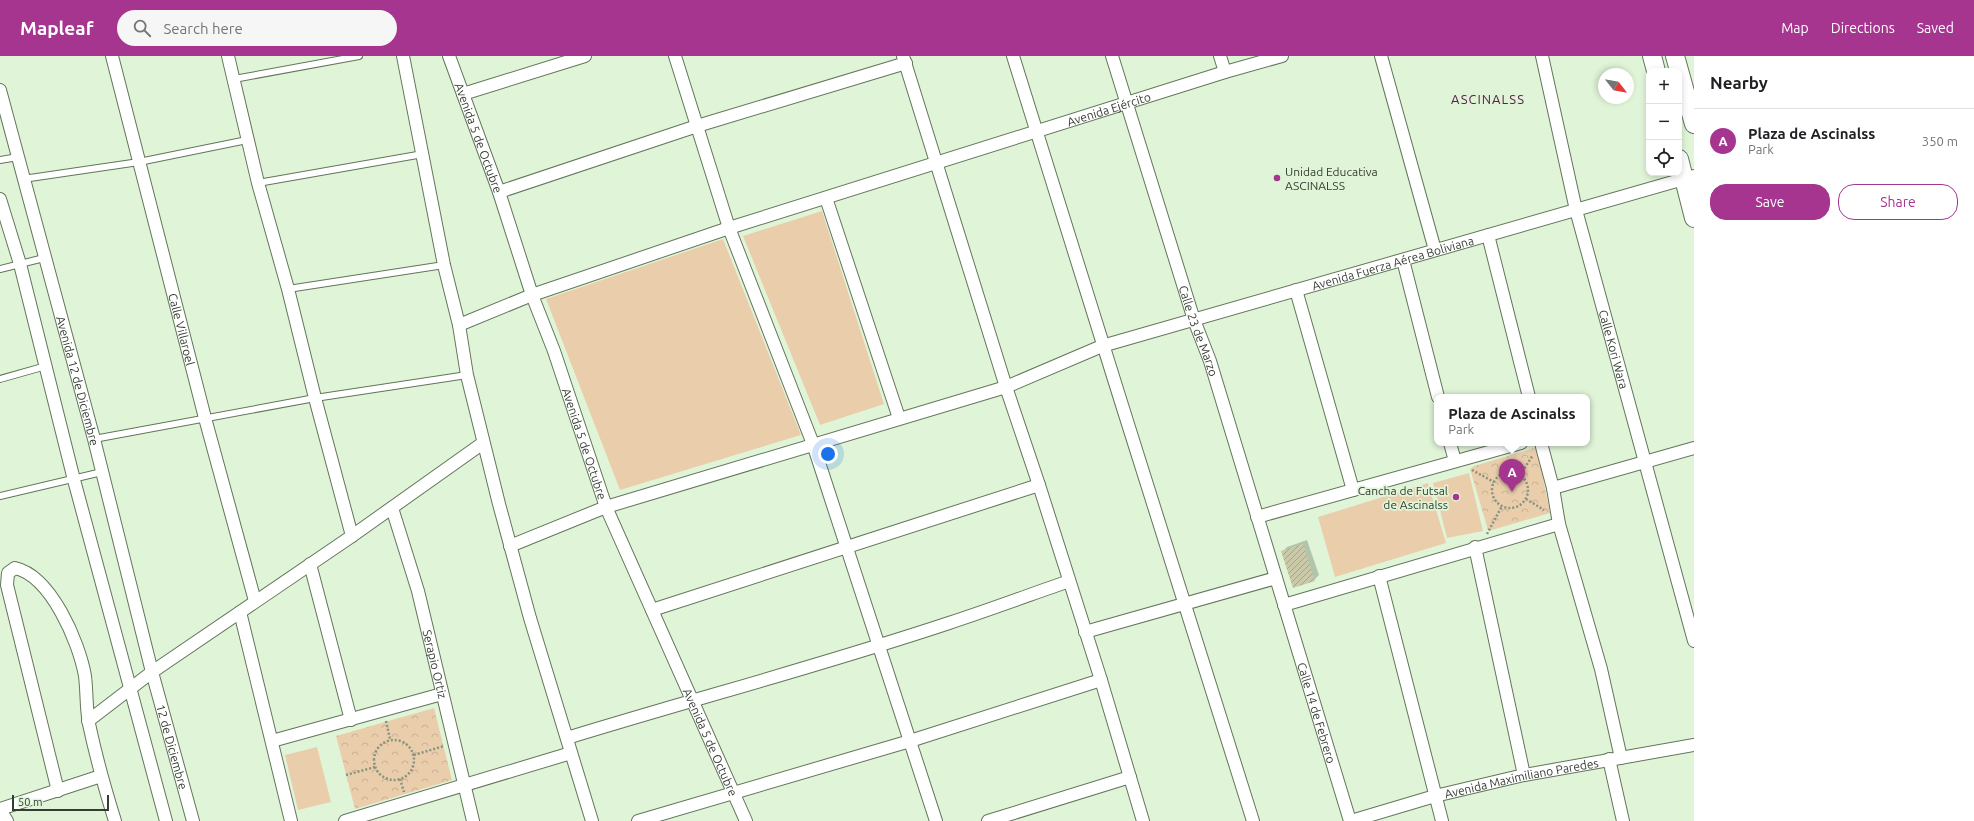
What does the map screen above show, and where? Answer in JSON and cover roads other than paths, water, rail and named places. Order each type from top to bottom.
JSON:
[{"type":"main road","points":[[1652,56],[1655,68]]},
{"type":"main road","points":[[1676,56],[1694,124]]},
{"type":"main road","points":[[1682,165],[1689,178],[1694,218]]},
{"type":"street","name":"Calle Villaroel","points":[[112,56],[205,418],[255,601]]},
{"type":"street","points":[[228,56],[258,183],[288,289],[314,398],[352,536]]},
{"type":"street","points":[[403,56],[444,265],[459,325],[467,375],[510,546],[592,821]]},
{"type":"street","name":"Avenida 5 de Octubre","points":[[449,56],[499,192],[532,294],[556,359],[606,507],[746,821]]},
{"type":"street","points":[[463,94],[585,56]]},
{"type":"street","points":[[675,56],[729,228],[813,444],[936,821]]},
{"type":"street","points":[[1013,56],[1102,346],[1186,602],[1253,821]]},
{"type":"street","name":"Calle 23 de Marzo","points":[[1112,56],[1128,103],[1194,320],[1210,361],[1284,605]]},
{"type":"street","points":[[1220,56],[1225,72]]},
{"type":"street","name":"Avenida Ejército","points":[[459,325],[532,294],[729,228],[1225,72],[1282,56]]},
{"type":"street","points":[[1382,56],[1436,250]]},
{"type":"street","name":"Calle Kori Wara","points":[[1542,56],[1576,210],[1694,641]]},
{"type":"street","points":[[499,192],[697,126],[904,60],[1006,387],[1101,680],[1143,821]]},
{"type":"street","name":"Avenida 12 de Diciembre","points":[[0,90],[44,258],[94,439],[152,672]]},
{"type":"street","name":"Avenida Fuerza Aérea Boliviana","points":[[510,546],[606,507],[1006,387],[1102,346],[1689,178]]},
{"type":"street","points":[[826,198],[899,418]]},
{"type":"street","points":[[0,199],[20,264],[74,480],[166,821]]},
{"type":"street","points":[[1488,235],[1528,394]]},
{"type":"street","points":[[1403,260],[1437,394]]},
{"type":"street","points":[[1296,290],[1352,490]]},
{"type":"street","points":[[88,722],[152,672],[352,536],[484,443]]},
{"type":"street","points":[[1451,446],[1455,462]]},
{"type":"street","points":[[1257,517],[1510,446]]},
{"type":"street","points":[[1542,446],[1553,488],[1558,518],[1600,669],[1621,758]]},
{"type":"street","points":[[1553,488],[1694,448]]},
{"type":"street","points":[[652,610],[1039,485]]},
{"type":"street","name":"Serapio Ortiz","points":[[392,508],[418,591],[473,821]]},
{"type":"street","points":[[1284,605],[1480,546],[1558,518]]},
{"type":"street","points":[[1480,546],[1524,775]]},
{"type":"street","points":[[310,564],[351,720]]},
{"type":"street","points":[[58,790],[7,585],[8,573],[15,568],[22,569],[33,577],[50,596],[63,615],[80,656],[84,676],[88,722],[101,776],[115,821]]},
{"type":"street","points":[[1379,576],[1442,821]]},
{"type":"street","points":[[1085,632],[1186,602],[1276,578]]},
{"type":"street","points":[[567,738],[692,699],[879,646],[950,623],[1069,581]]},
{"type":"street","name":"Calle 14 de Febrero","points":[[1284,605],[1350,821]]},
{"type":"street","points":[[240,612],[291,821]]},
{"type":"street","name":"12 de Diciembre","points":[[152,672],[193,821]]},
{"type":"street","points":[[638,821],[910,741],[1101,680]]},
{"type":"street","points":[[272,741],[442,694]]},
{"type":"street","name":"Avenida Maximiliano Paredes","points":[[1350,821],[1435,796],[1524,775],[1694,745]]},
{"type":"street","points":[[345,821],[376,816],[465,785],[571,753]]},
{"type":"street","points":[[1609,759],[1623,821]]},
{"type":"street","points":[[7,821],[0,810],[101,776]]},
{"type":"street","points":[[988,821],[1130,777]]},
{"type":"lane","points":[[234,79],[359,56]]},
{"type":"lane","points":[[23,179],[139,162],[247,140]]},
{"type":"lane","points":[[258,183],[423,154]]},
{"type":"lane","points":[[0,160],[18,157]]},
{"type":"lane","points":[[0,269],[44,258]]},
{"type":"lane","points":[[288,289],[444,265]]},
{"type":"lane","points":[[0,379],[46,366]]},
{"type":"lane","points":[[94,439],[314,398],[467,375]]},
{"type":"lane","points":[[0,496],[74,480],[102,472]]},
{"type":"place","name":"Unidad Educativa ASCINALSS","points":[[1277,178]]},
{"type":"place","name":"Plaza de Ascinalss","points":[[1512,492]]},
{"type":"place","name":"Cancha de Futsal de Ascinalss","points":[[1456,497]]},
{"type":"district","name":"ASCINALSS","points":[[1488,99]]}]
